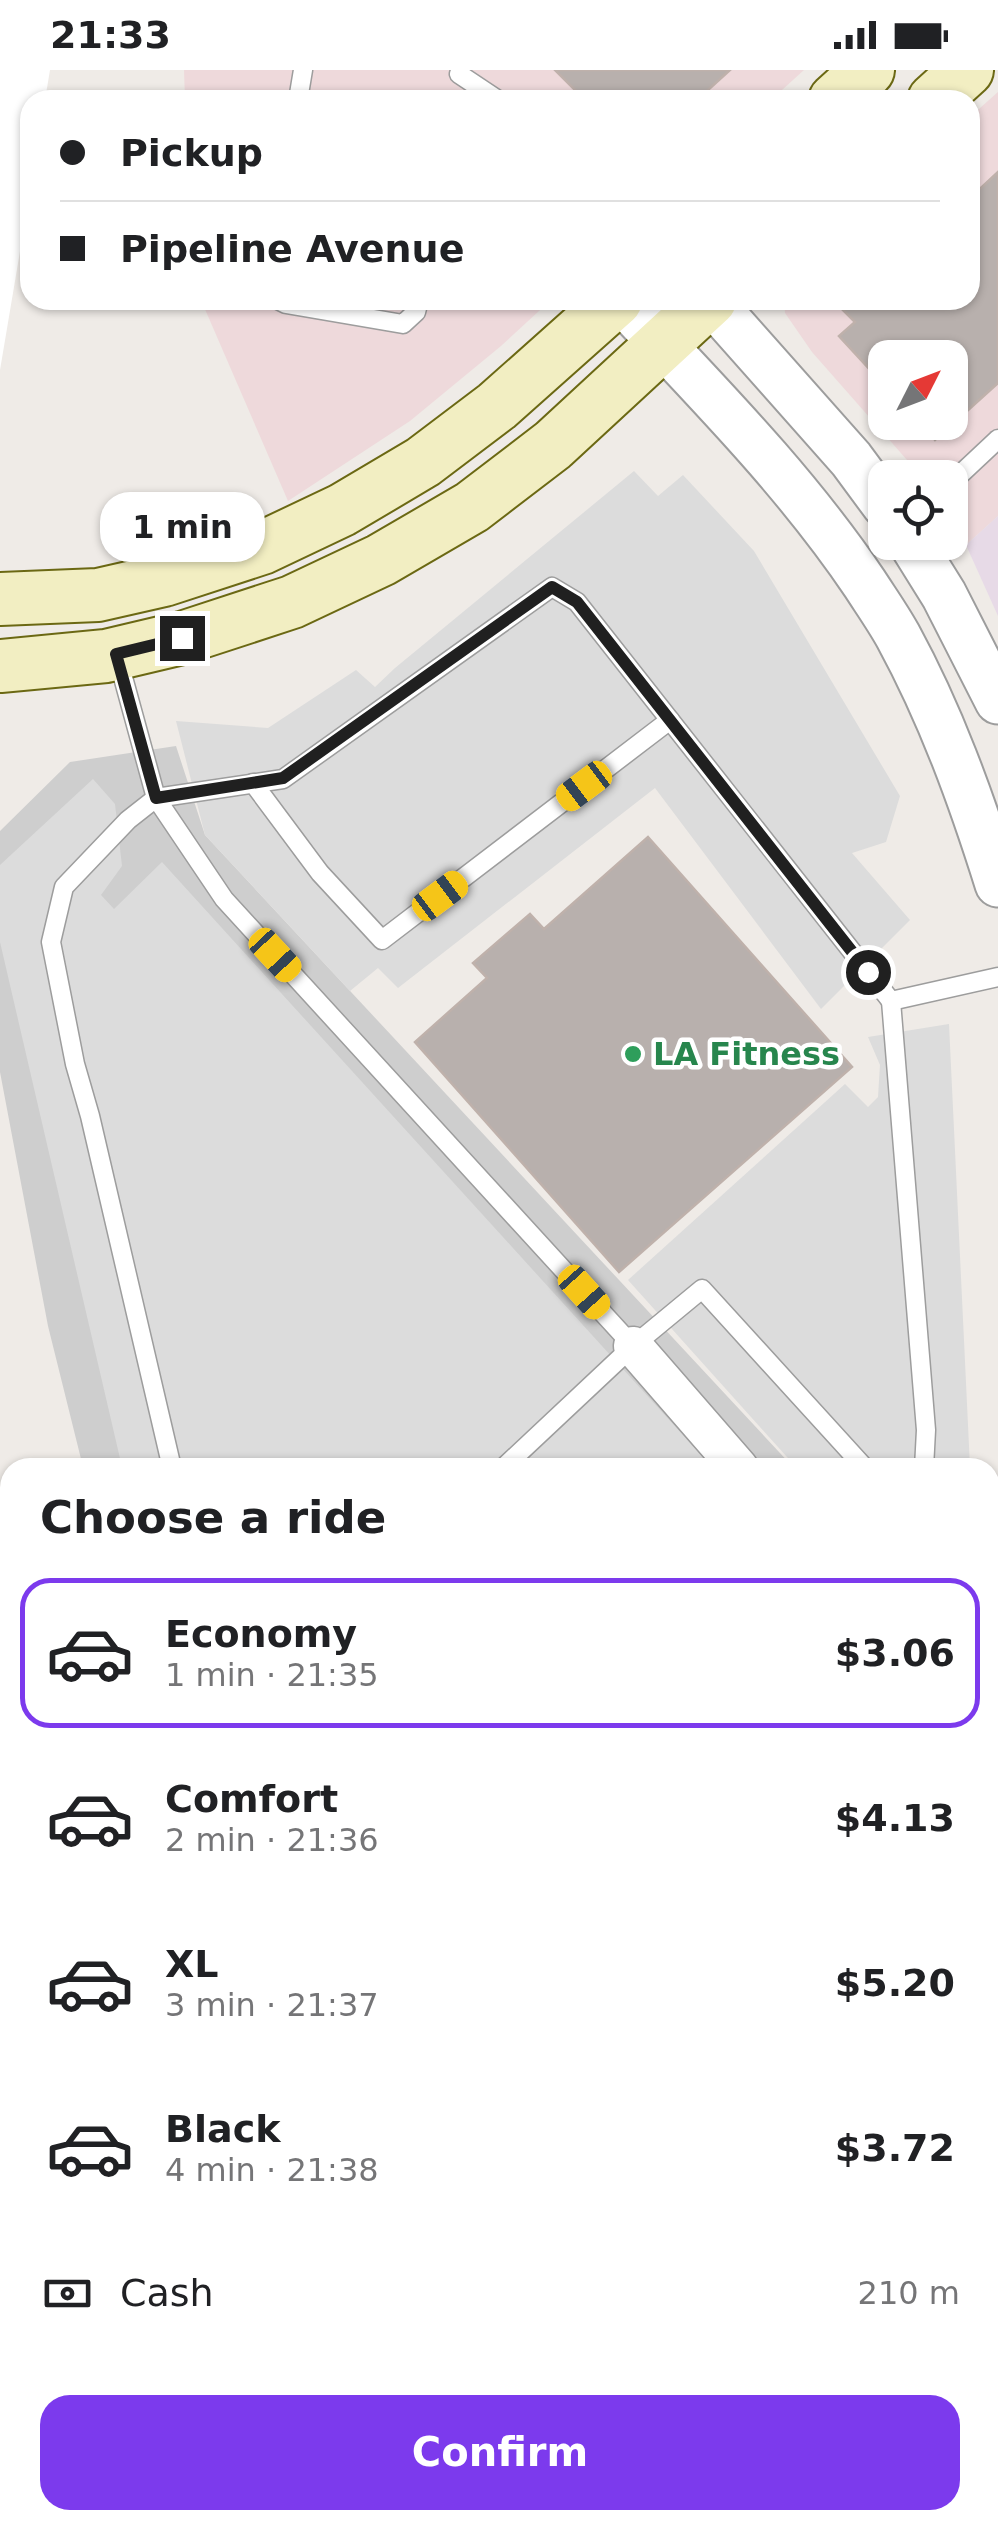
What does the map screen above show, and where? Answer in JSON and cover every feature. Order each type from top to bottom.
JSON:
[{"type":"main road","points":[[846,90],[868,70]]},
{"type":"main road","points":[[945,90],[967,70]]},
{"type":"main road","points":[[0,600],[98,595],[164,580],[262,548],[342,510],[423,462],[497,406],[607,310]]},
{"type":"main road","points":[[0,666],[116,654],[182,638],[292,602],[381,560],[472,507],[553,445],[699,310]]},
{"type":"street","points":[[628,310],[792,484],[897,633],[970,792],[998,884]]},
{"type":"street","points":[[719,310],[868,482]]},
{"type":"street","points":[[922,560],[997,697]]},
{"type":"street","points":[[633,1346],[730,1458]]},
{"type":"lane","points":[[457,72],[483,90]]},
{"type":"lane","points":[[321,310],[403,324],[416,310]]},
{"type":"lane","points":[[968,468],[998,440]]},
{"type":"lane","points":[[170,1458],[75,1064],[51,942],[64,886],[128,820],[156,798],[283,778],[552,587],[577,602],[891,1000],[926,1430],[925,1458]]},
{"type":"lane","points":[[116,654],[156,798],[224,900],[633,1346]]},
{"type":"lane","points":[[252,783],[320,873],[382,940],[670,720]]},
{"type":"lane","points":[[891,1000],[998,978]]},
{"type":"lane","points":[[514,1458],[633,1346],[702,1289],[855,1458]]},
{"type":"shaded area","points":[[184,70],[804,70],[782,90],[185,90]]},
{"type":"shaded area","points":[[998,92],[998,516],[968,543],[968,460],[907,460],[889,440],[968,440],[968,340],[868,340],[868,416],[812,352],[785,310],[980,310],[980,108]]},
{"type":"shaded area","points":[[205,310],[540,310],[410,421],[288,501]]},
{"type":"shaded area","points":[[634,471],[658,496],[683,475],[754,551],[900,796],[886,842],[852,853],[910,920],[821,1009],[655,788],[398,988],[378,968],[350,991],[205,835],[176,721],[268,728],[356,670],[375,687]]},
{"type":"shaded area","points":[[998,516],[998,616],[968,549],[968,543]]},
{"type":"shaded area","points":[[176,746],[205,835],[785,1458],[81,1458],[48,1326],[0,1072],[0,831],[70,762]]},
{"type":"shaded area","points":[[93,779],[115,804],[122,866],[101,895],[114,909],[162,862],[704,1458],[120,1458],[0,942],[0,865]]},
{"type":"shaded area","points":[[949,1024],[970,1458],[788,1458],[628,1280],[845,1084],[868,1107],[878,1097],[880,1065],[868,1037]]},
{"type":"pier","points":[[0,70],[50,70],[47,90],[20,90],[20,251],[0,370]]},
{"type":"building","points":[[555,70],[730,70],[708,90],[575,90]]},
{"type":"building","points":[[998,172],[998,383],[968,410],[968,340],[868,340],[868,368],[839,336],[855,322],[843,310],[980,310],[980,189]]},
{"type":"building","name":"LA Fitness","points":[[648,837],[852,1067],[619,1272],[415,1042],[487,978],[473,963],[530,914],[544,929]]},
{"type":"place","name":"LA Fitness","points":[[633,1054]]},
{"type":"route","points":[[182,638],[116,654],[156,798],[283,778],[552,587],[577,602],[868,972]]}]
